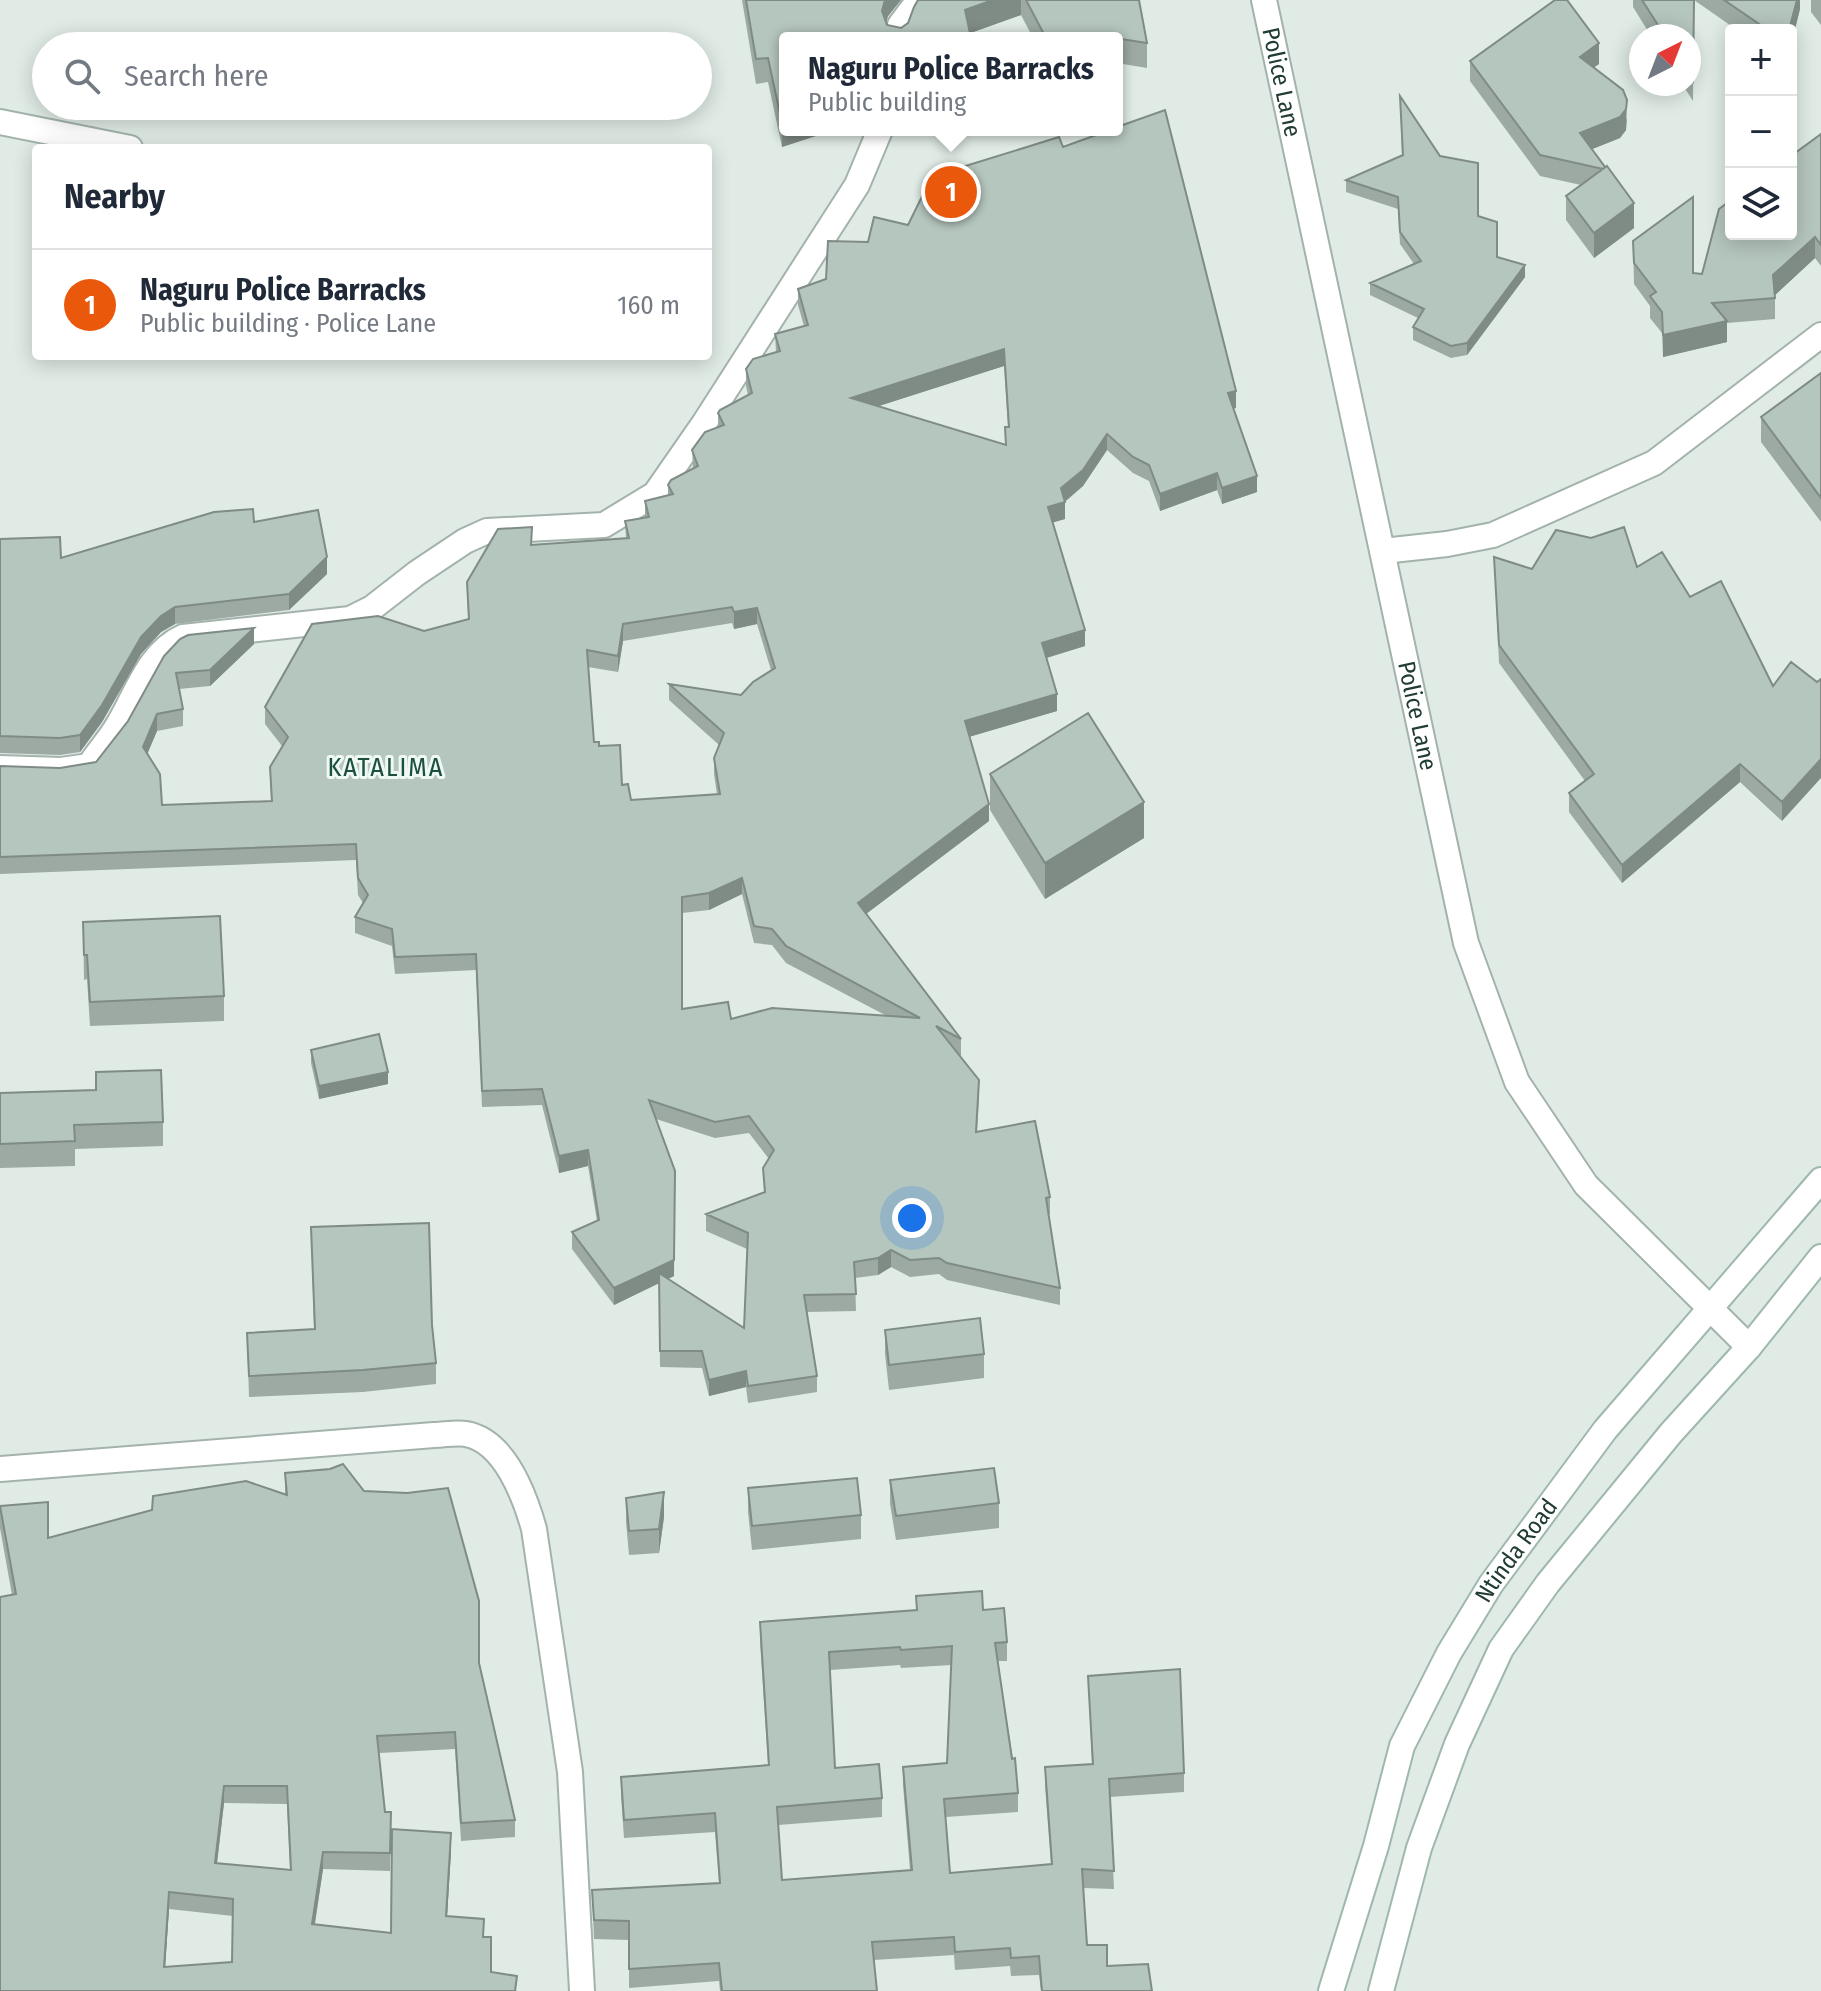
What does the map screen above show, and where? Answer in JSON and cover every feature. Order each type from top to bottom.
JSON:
[{"type":"street","points":[[898,32],[900,25],[919,0]]},
{"type":"street","name":"Police Lane","points":[[1264,0],[1466,943],[1517,1082],[1586,1185],[1749,1347]]},
{"type":"street","points":[[0,122],[110,144]]},
{"type":"street","points":[[0,768],[61,770],[89,766],[117,728],[158,655],[168,643],[183,637],[350,619],[372,608],[465,541],[487,531],[604,525],[655,494],[705,422],[857,185],[877,136]]},
{"type":"street","points":[[1383,551],[1493,535],[1654,463],[1821,335]]},
{"type":"street","name":"Ntinda Road","points":[[1331,1991],[1376,1846],[1402,1746],[1449,1653],[1491,1584],[1587,1453],[1821,1180]]},
{"type":"street","name":"Ntinda Road","points":[[1381,1991],[1419,1848],[1457,1744],[1501,1649],[1548,1583],[1671,1433],[1749,1347],[1821,1257]]},
{"type":"street","points":[[0,1469],[467,1434],[497,1454],[513,1473],[526,1498],[534,1529],[570,1772],[582,1991]]},
{"type":"building","points":[[746,0],[885,0],[882,11],[887,25],[901,28],[908,23],[918,0],[993,0],[965,10],[970,32],[779,32],[779,109],[768,58],[756,59]]},
{"type":"building","points":[[1026,0],[1139,0],[1147,43],[1123,39],[1123,32],[1043,32]]},
{"type":"building","points":[[1555,0],[1567,0],[1599,43],[1580,57],[1623,90],[1627,100],[1626,109],[1620,117],[1580,133],[1605,167],[1603,169],[1540,155],[1470,61]]},
{"type":"building","points":[[1642,0],[1694,0],[1694,24],[1657,24]]},
{"type":"building","points":[[1724,0],[1797,0],[1791,24],[1759,24]]},
{"type":"building","points":[[1400,96],[1440,156],[1478,163],[1478,216],[1497,222],[1497,257],[1525,265],[1467,343],[1451,346],[1413,327],[1424,309],[1370,283],[1421,261],[1400,232],[1398,197],[1346,180],[1403,155]]},
{"type":"building","points":[[1165,110],[1236,391],[1228,393],[1257,476],[1222,488],[1217,473],[1160,494],[1149,465],[1133,457],[1107,434],[1083,470],[1061,488],[1065,502],[1048,507],[1085,630],[1042,643],[1057,694],[965,721],[989,804],[858,903],[961,1039],[936,1026],[979,1080],[976,1132],[1035,1121],[1050,1197],[1046,1198],[1060,1288],[947,1263],[939,1258],[910,1260],[891,1250],[878,1258],[854,1262],[856,1294],[804,1295],[817,1376],[748,1386],[746,1371],[709,1380],[702,1351],[660,1351],[659,1273],[744,1328],[748,1233],[706,1214],[765,1192],[763,1168],[774,1150],[749,1116],[715,1122],[649,1100],[675,1171],[674,1260],[614,1288],[572,1232],[599,1220],[588,1150],[559,1156],[542,1089],[482,1091],[476,954],[395,957],[392,929],[355,917],[368,895],[358,878],[356,844],[0,857],[0,766],[60,768],[96,762],[128,721],[164,656],[180,639],[188,635],[254,628],[210,670],[176,673],[183,709],[157,714],[143,747],[160,774],[162,805],[272,801],[270,767],[288,737],[265,707],[312,624],[378,616],[424,631],[469,619],[467,582],[498,529],[532,527],[531,545],[629,538],[625,521],[649,517],[645,501],[673,494],[668,485],[671,480],[698,466],[692,450],[705,432],[724,425],[718,413],[720,410],[752,393],[746,369],[753,359],[780,351],[775,334],[808,325],[798,289],[826,279],[828,241],[868,242],[874,217],[908,225],[933,174],[963,187],[959,168],[1059,137],[1063,147],[1093,136],[1123,136],[1123,125]],"holes":[[[1004,349],[1009,427],[1005,427],[1006,445],[851,398]],[[732,607],[734,612],[757,608],[775,668],[753,682],[741,695],[669,684],[724,733],[714,758],[720,794],[631,800],[628,784],[622,785],[620,745],[599,746],[599,742],[594,742],[587,650],[618,656],[623,624]],[[742,878],[754,926],[772,929],[786,946],[920,1018],[772,1008],[731,1019],[728,1002],[682,1009],[682,897],[709,893]]]},
{"type":"building","points":[[1821,134],[1821,245],[1815,237],[1773,275],[1775,298],[1712,303],[1727,321],[1663,335],[1662,312],[1650,296],[1656,292],[1634,263],[1633,241],[1693,197],[1693,273],[1702,274],[1719,209],[1725,204],[1725,240],[1797,240],[1797,152]]},
{"type":"building","points":[[1607,166],[1634,203],[1594,233],[1566,196]]},
{"type":"building","points":[[1821,373],[1821,498],[1761,417]]},
{"type":"building","points":[[253,509],[254,522],[318,510],[327,557],[289,594],[175,607],[161,616],[141,637],[102,705],[80,735],[60,738],[0,736],[0,539],[60,537],[61,558],[214,512]]},
{"type":"building","points":[[1624,527],[1637,567],[1662,552],[1690,597],[1721,581],[1773,686],[1791,662],[1817,682],[1821,679],[1821,759],[1782,802],[1740,764],[1622,865],[1569,793],[1594,774],[1499,645],[1494,557],[1532,569],[1556,530],[1591,538]]},
{"type":"building","points":[[1088,713],[1144,802],[1045,863],[990,774]]},
{"type":"building","points":[[220,916],[224,996],[90,1002],[83,922]]},
{"type":"building","points":[[379,1034],[388,1072],[319,1086],[311,1050]]},
{"type":"building","points":[[161,1070],[163,1122],[74,1125],[75,1141],[0,1144],[0,1093],[96,1090],[96,1072]]},
{"type":"building","points":[[429,1223],[436,1363],[249,1376],[247,1333],[315,1329],[311,1227]]},
{"type":"building","points":[[980,1318],[984,1354],[889,1365],[885,1330]]},
{"type":"building","points":[[343,1464],[364,1491],[407,1493],[448,1488],[479,1601],[479,1663],[515,1820],[461,1823],[455,1732],[377,1736],[385,1812],[391,1812],[390,1853],[323,1852],[312,1924],[391,1933],[392,1829],[451,1833],[446,1916],[484,1919],[483,1937],[491,1937],[491,1972],[517,1976],[515,1991],[0,1991],[0,1597],[16,1594],[0,1506],[48,1502],[48,1538],[152,1510],[153,1496],[246,1481],[287,1495],[285,1473],[330,1469]],"holes":[[[224,1786],[287,1786],[291,1870],[215,1863]],[[169,1892],[233,1899],[232,1962],[164,1967]]]},
{"type":"building","points":[[994,1468],[999,1503],[896,1516],[890,1480]]},
{"type":"building","points":[[857,1478],[861,1515],[752,1526],[748,1488]]},
{"type":"building","points":[[664,1492],[659,1529],[629,1531],[626,1498]]},
{"type":"building","points":[[982,1591],[983,1610],[1004,1608],[1007,1642],[995,1643],[1018,1793],[944,1799],[950,1873],[1052,1864],[1045,1767],[1093,1764],[1088,1676],[1180,1669],[1184,1773],[1109,1779],[1114,1871],[1082,1869],[1087,1945],[1107,1945],[1107,1966],[1148,1964],[1152,1991],[1042,1991],[1039,1956],[1011,1958],[1010,1948],[955,1952],[954,1937],[872,1942],[877,1991],[722,1991],[719,1963],[629,1969],[629,1921],[594,1920],[592,1890],[720,1883],[715,1813],[624,1820],[621,1777],[769,1765],[760,1622],[917,1610],[916,1596]],"holes":[[[952,1646],[947,1763],[903,1767],[912,1870],[782,1880],[777,1807],[882,1798],[879,1764],[835,1768],[829,1652]]]},
{"type":"place","name":"Naguru Police Barracks","points":[[951,192]]},
{"type":"district","name":"KATALIMA","points":[[386,767]]}]
